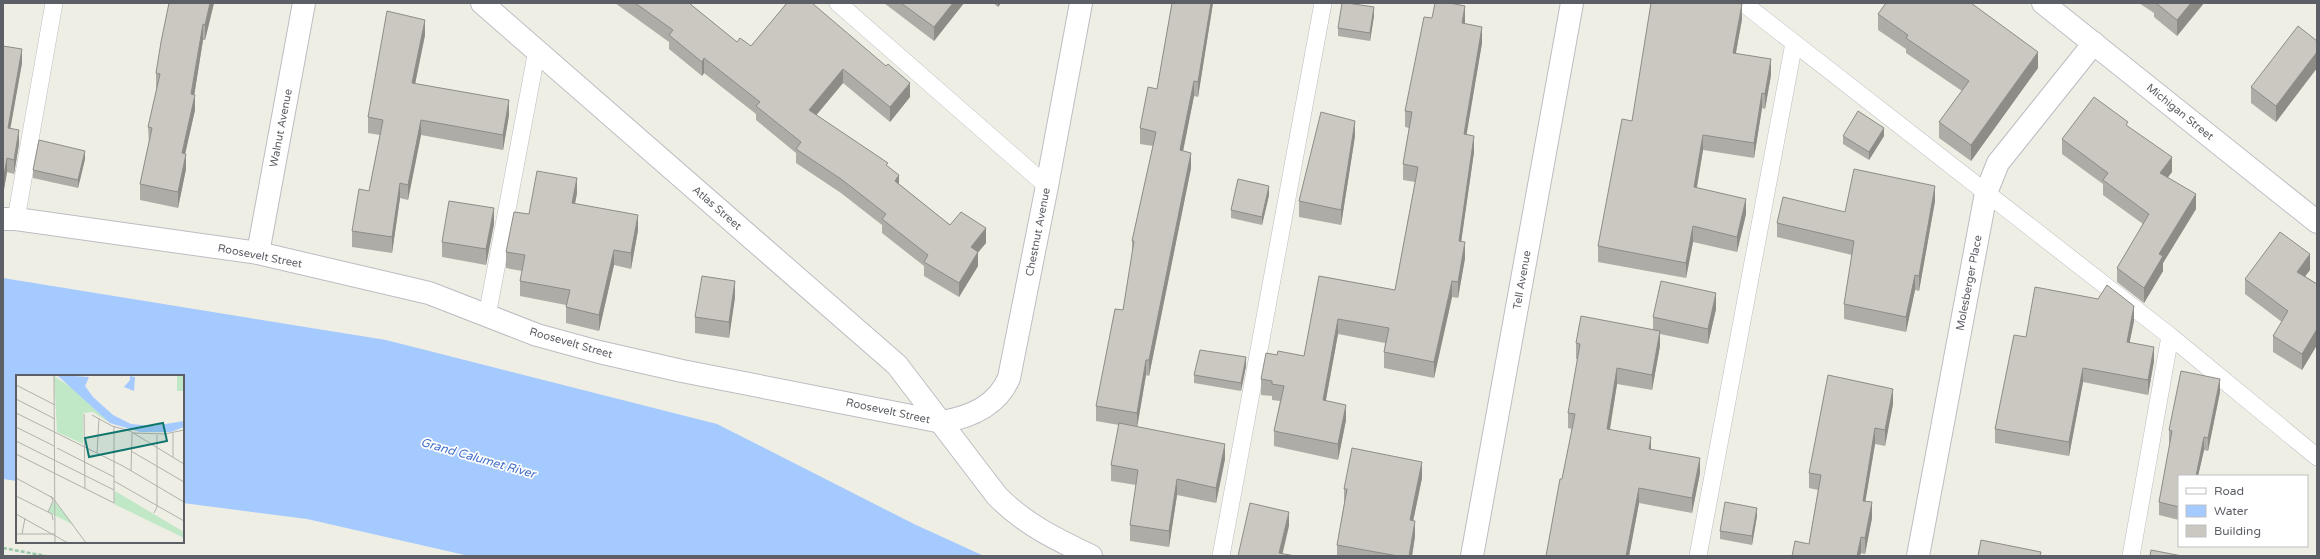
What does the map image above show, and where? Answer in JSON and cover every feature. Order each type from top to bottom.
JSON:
[{"type":"street","name":"Walnut Avenue","points":[[258,253],[304,3]]},
{"type":"street","name":"Atlas Street","points":[[482,3],[897,365],[942,422]]},
{"type":"street","name":"Chestnut Avenue","points":[[942,422],[975,414],[992,402],[1004,389],[1009,378],[1081,3]]},
{"type":"street","name":"Tell Avenue","points":[[1472,556],[1572,3]]},
{"type":"street","name":"Michigan Street","points":[[2043,3],[2317,222]]},
{"type":"street","name":"Molesberger Place","points":[[1918,556],[1986,193],[1998,163],[2094,43]]},
{"type":"street","name":"Roosevelt Street","points":[[10,219],[258,253],[429,293],[537,335],[600,352],[682,371],[942,422],[997,496],[1011,511],[1035,528],[1091,556]]},
{"type":"lane","points":[[10,219],[54,3]]},
{"type":"lane","points":[[838,3],[1047,186]]},
{"type":"lane","points":[[1221,556],[1323,3]]},
{"type":"lane","points":[[1743,3],[2170,336],[2317,457]]},
{"type":"lane","points":[[1698,556],[1794,43]]},
{"type":"lane","points":[[487,316],[536,50]]},
{"type":"lane","points":[[2131,556],[2170,336]]},
{"type":"path","points":[[3,548],[46,556]]},
{"type":"water","name":"Grand Calumet River","points":[[3,278],[386,340],[717,424],[914,524],[984,556],[469,556],[307,519],[184,503],[184,375],[16,375],[16,481],[3,479]]},
{"type":"building","points":[[169,3],[210,3],[205,25],[203,24],[191,94],[195,95],[182,153],[186,154],[178,192],[140,184],[152,128],[148,127],[160,74],[156,73]]},
{"type":"building","points":[[635,3],[689,3],[737,42],[740,38],[751,46],[787,3],[812,3],[886,66],[888,64],[910,83],[890,107],[843,69],[809,110],[888,163],[886,165],[899,175],[895,181],[950,225],[961,212],[986,228],[971,247],[978,252],[959,283],[924,262],[928,255],[882,219],[886,214],[841,179],[796,149],[801,142],[756,106],[760,102],[704,58],[702,62],[669,35],[673,30]]},
{"type":"building","points":[[901,3],[953,3],[934,27]]},
{"type":"building","points":[[1172,3],[1211,3],[1198,82],[1194,81],[1180,150],[1191,153],[1149,360],[1146,360],[1137,413],[1096,406],[1115,309],[1123,310],[1134,241],[1132,241],[1156,132],[1140,128],[1148,87],[1157,89]]},
{"type":"building","points":[[1342,3],[1374,7],[1370,33],[1338,28]]},
{"type":"building","points":[[1435,3],[1450,3],[1465,6],[1462,23],[1482,27],[1464,134],[1474,136],[1459,241],[1465,242],[1458,282],[1452,281],[1434,362],[1384,352],[1389,328],[1338,319],[1323,400],[1346,405],[1338,444],[1274,431],[1284,386],[1272,384],[1272,381],[1261,379],[1266,353],[1277,355],[1278,351],[1304,356],[1319,276],[1395,290],[1418,167],[1403,164],[1412,112],[1405,111],[1424,17],[1432,18]]},
{"type":"building","points":[[1651,3],[1742,4],[1733,53],[1771,59],[1765,94],[1762,93],[1754,143],[1703,135],[1694,187],[1746,199],[1737,237],[1693,226],[1686,263],[1598,246],[1622,119],[1632,121]]},
{"type":"building","points":[[1886,3],[1971,3],[2038,52],[1971,145],[1939,122],[1969,81],[1906,38],[1908,35],[1878,14]]},
{"type":"building","points":[[2156,3],[2191,3],[2177,20]]},
{"type":"building","points":[[387,11],[425,20],[412,83],[509,100],[503,135],[421,120],[408,185],[400,183],[392,237],[352,231],[359,189],[369,191],[383,120],[368,117]]},
{"type":"building","points":[[2298,26],[2317,41],[2317,52],[2276,106],[2251,87]]},
{"type":"building","points":[[3,46],[22,49],[8,128],[19,130],[14,160],[7,158],[3,181]]},
{"type":"building","points":[[2094,97],[2128,122],[2126,125],[2172,157],[2160,173],[2196,194],[2159,254],[2163,256],[2144,288],[2117,268],[2149,214],[2103,180],[2108,173],[2062,139]]},
{"type":"building","points":[[1858,111],[1884,128],[1869,152],[1843,136]]},
{"type":"building","points":[[1321,112],[1355,121],[1341,210],[1299,201]]},
{"type":"building","points":[[39,140],[85,151],[78,180],[33,170]]},
{"type":"building","points":[[1854,169],[1935,186],[1919,276],[1915,275],[1906,317],[1844,304],[1854,241],[1777,223],[1783,197],[1845,212]]},
{"type":"building","points":[[537,171],[577,178],[572,203],[638,215],[631,253],[614,250],[599,315],[566,307],[570,290],[520,281],[525,255],[506,252],[514,212],[529,214]]},
{"type":"building","points":[[1238,179],[1269,186],[1262,217],[1231,210]]},
{"type":"building","points":[[449,201],[494,208],[486,249],[442,242]]},
{"type":"building","points":[[2280,232],[2310,254],[2297,272],[2317,284],[2317,329],[2302,354],[2273,336],[2288,311],[2245,279]]},
{"type":"building","points":[[702,276],[735,281],[729,322],[695,317]]},
{"type":"building","points":[[1661,281],[1716,293],[1708,329],[1653,317]]},
{"type":"building","points":[[2107,285],[2134,306],[2127,342],[2154,347],[2148,380],[2083,368],[2069,442],[1995,429],[2014,335],[2026,337],[2035,287],[2098,299]]},
{"type":"building","points":[[1581,316],[1660,331],[1652,375],[1617,368],[1607,429],[1651,437],[1649,449],[1700,458],[1692,498],[1639,488],[1626,556],[1546,556],[1560,479],[1562,479],[1575,414],[1568,413],[1580,344],[1576,343]]},
{"type":"building","points":[[1200,350],[1246,357],[1241,383],[1194,375]]},
{"type":"building","points":[[2181,371],[2220,379],[2208,438],[2204,437],[2196,475],[2178,475],[2178,507],[2159,502],[2172,431],[2169,430]]},
{"type":"building","points":[[1828,375],[1893,389],[1885,430],[1875,428],[1863,501],[1872,502],[1865,538],[1861,537],[1857,556],[1792,556],[1795,541],[1809,544],[1821,475],[1809,473]]},
{"type":"building","points":[[1119,423],[1225,444],[1216,488],[1177,479],[1169,531],[1130,525],[1138,470],[1111,465]]},
{"type":"building","points":[[1352,448],[1422,462],[1410,520],[1415,521],[1409,556],[1398,556],[1337,545],[1347,489],[1344,489]]},
{"type":"building","points":[[1725,502],[1757,508],[1752,536],[1720,531]]},
{"type":"building","points":[[1250,503],[1289,512],[1279,553],[1295,556],[1238,556]]},
{"type":"building","points":[[1981,540],[2041,552],[2040,556],[1978,556]]},
{"type":"building","points":[[2151,550],[2182,556],[2150,556]]}]
